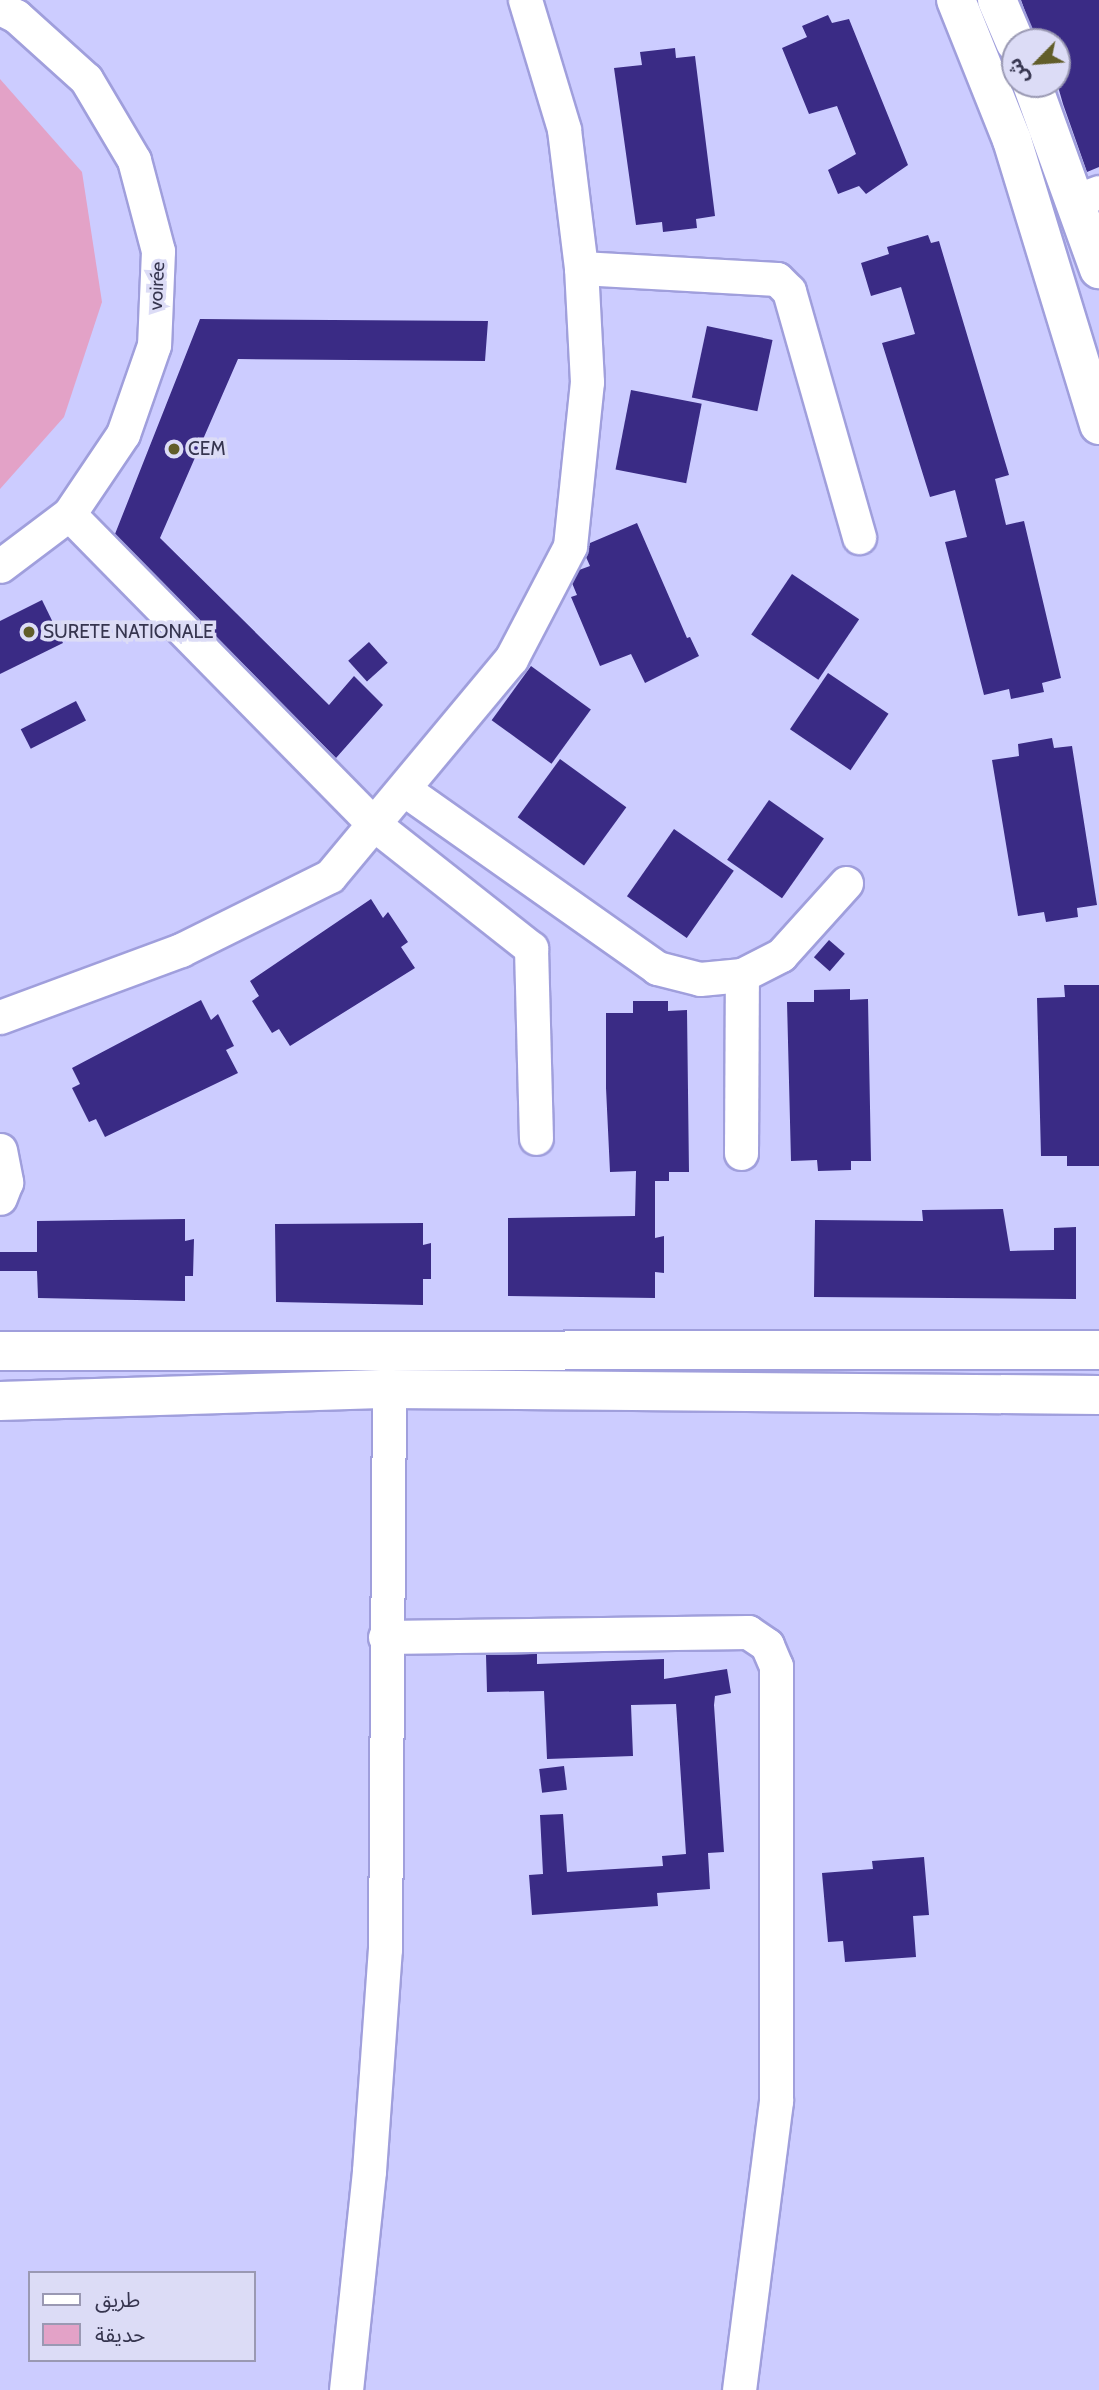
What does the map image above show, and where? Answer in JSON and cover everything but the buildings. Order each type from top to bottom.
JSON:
[{"type":"main road","points":[[956,0],[1012,140],[1099,425]]},
{"type":"main road","points":[[997,0],[1009,28]]},
{"type":"main road","points":[[1039,98],[1088,196],[1099,270]]},
{"type":"main road","points":[[0,1351],[1099,1350]]},
{"type":"main road","points":[[0,1401],[389,1389],[1099,1395]]},
{"type":"street","points":[[0,1017],[181,950],[330,876],[405,790],[512,659],[570,546],[587,382],[581,268],[564,128],[525,0]]},
{"type":"street","name":"voirée","points":[[0,8],[16,16],[86,79],[134,160],[158,251],[154,345],[123,434],[69,514],[0,566]]},
{"type":"street","points":[[581,268],[777,279],[789,291],[859,537]]},
{"type":"street","points":[[69,514],[375,825],[531,948],[536,1138]]},
{"type":"street","points":[[405,790],[657,968],[700,979],[741,975],[781,955],[846,883]]},
{"type":"street","points":[[741,975],[741,1153]]},
{"type":"street","points":[[0,1150],[2,1189]]},
{"type":"street","points":[[346,2390],[369,2171],[386,1949],[384,1637],[389,1389]]},
{"type":"street","points":[[384,1637],[748,1632],[767,1645],[776,1666],[776,2101],[739,2390]]},
{"type":"green space","points":[[0,79],[82,172],[102,302],[64,417],[0,489]]},
{"type":"place","name":"CEM","points":[[174,449]]},
{"type":"place","name":"SURETE NATIONALE","points":[[29,632]]}]
